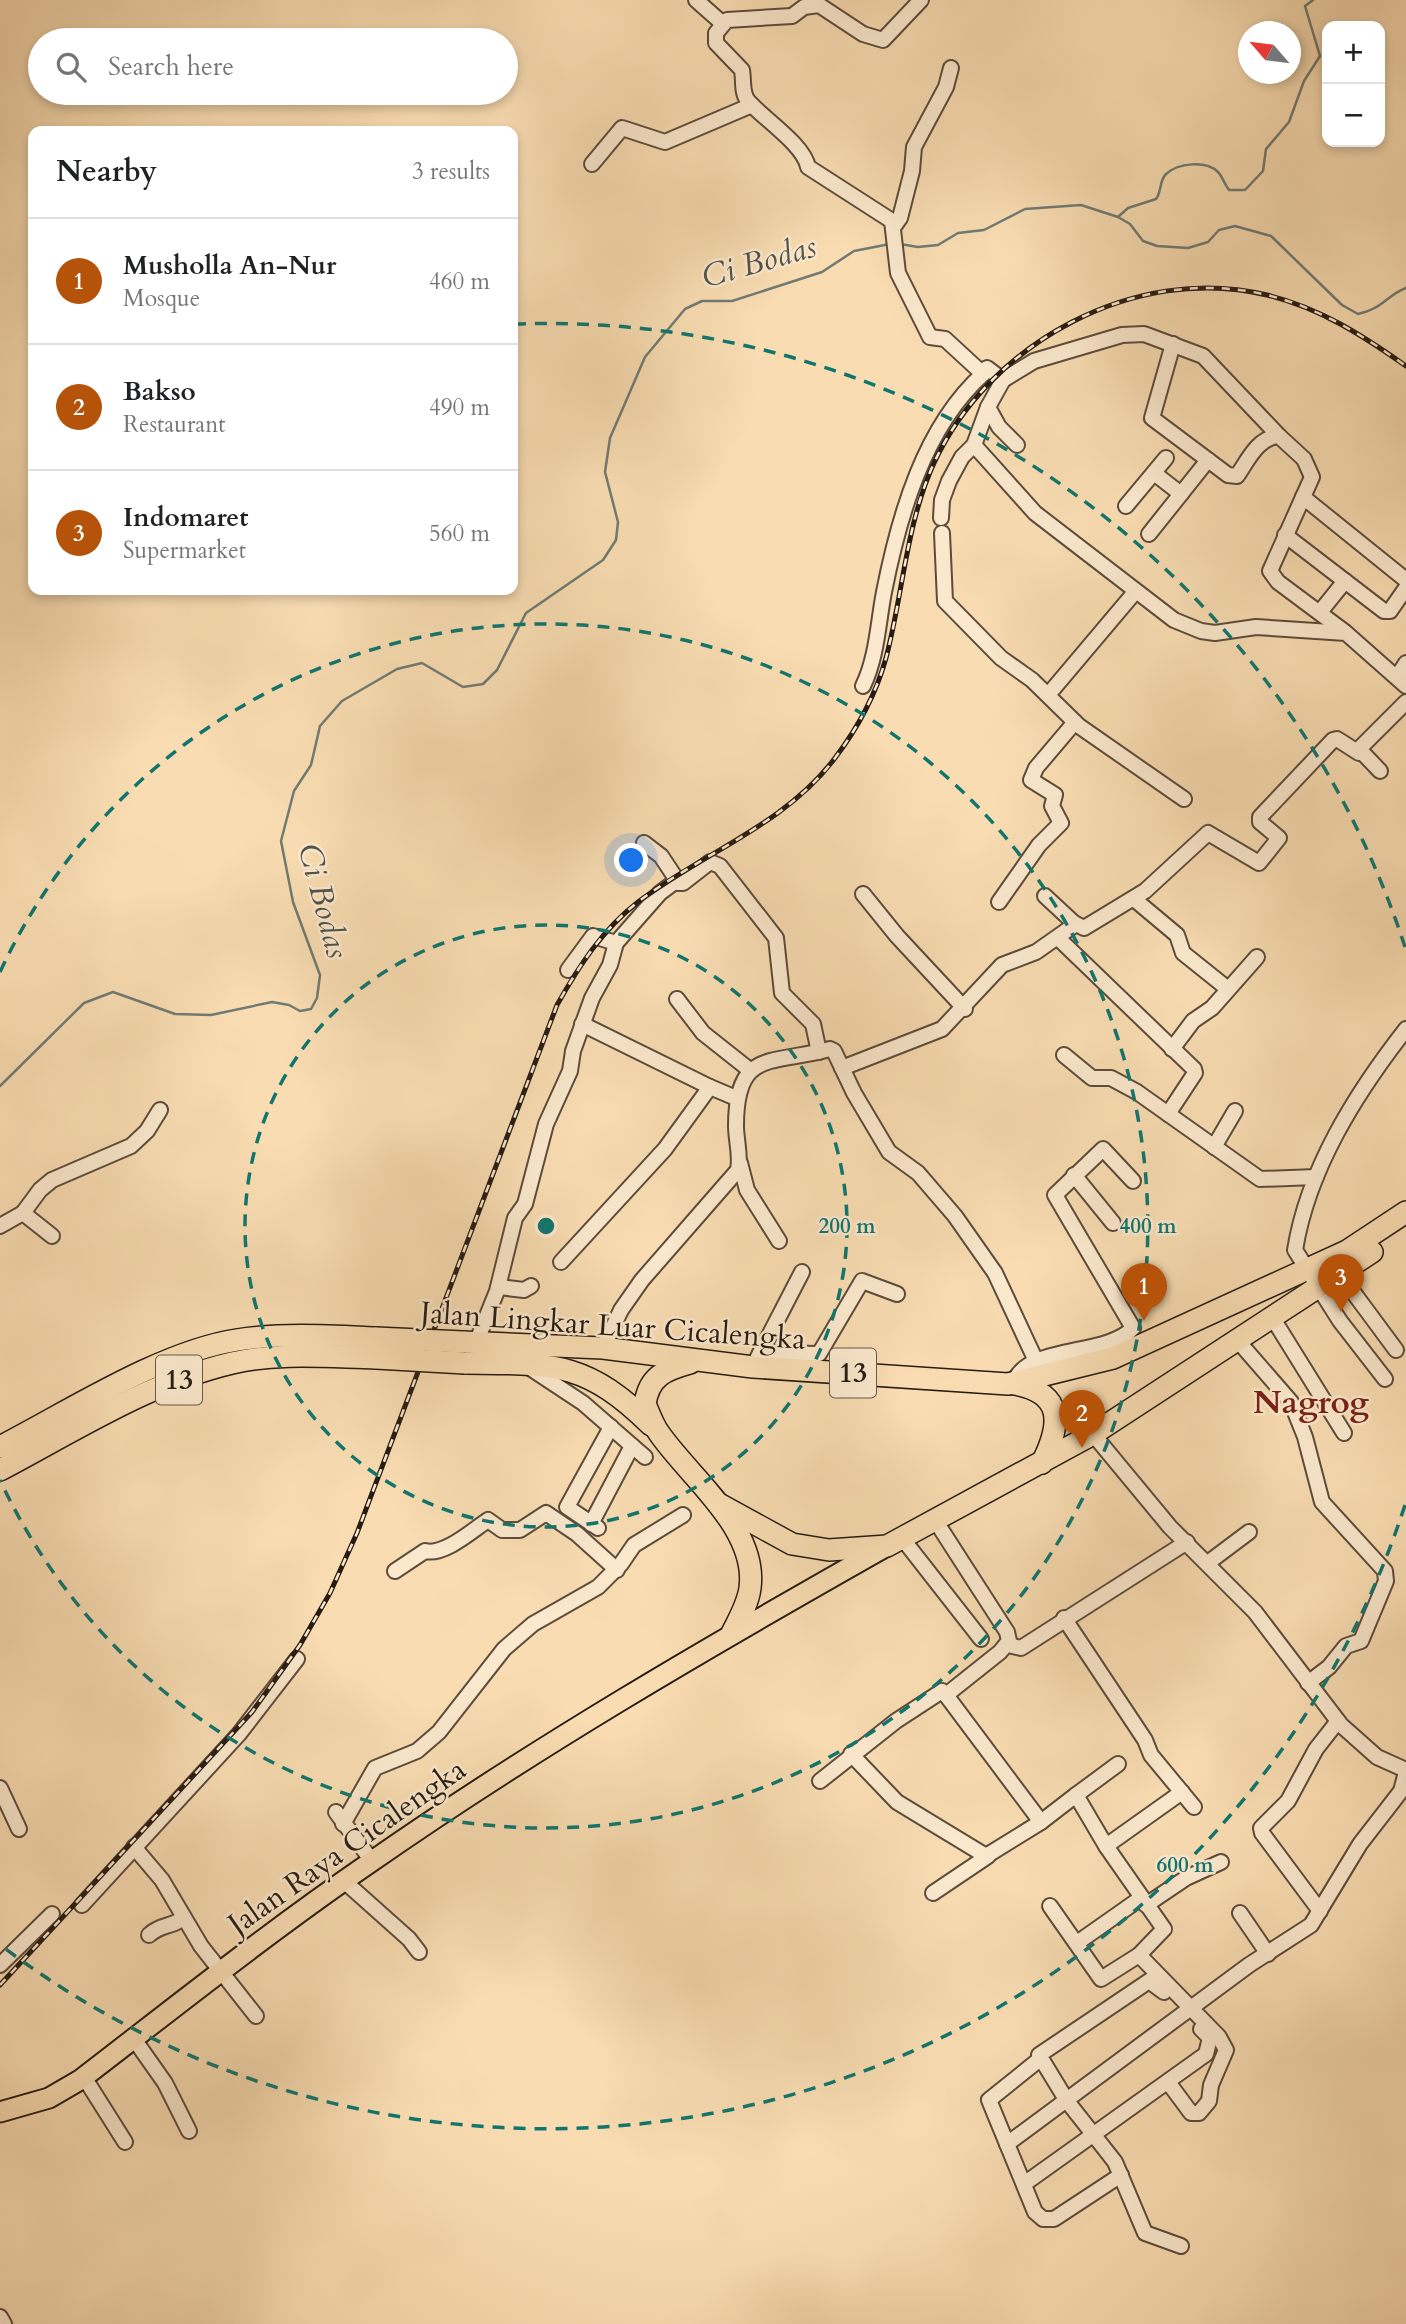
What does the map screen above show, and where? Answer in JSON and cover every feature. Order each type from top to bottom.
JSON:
[{"type":"highway","name":"13","points":[[657,1432],[719,1504],[792,1544],[829,1550],[894,1542],[1093,1434],[1238,1341],[1272,1317],[1311,1279],[1406,1212]]},
{"type":"highway","name":"13","points":[[1311,1279],[1339,1273],[1406,1229]]},
{"type":"highway","name":"Jalan Lingkar Luar Cicalengka","points":[[0,1447],[136,1377],[202,1349],[236,1340],[268,1337],[376,1348],[603,1348],[699,1360],[757,1360],[1011,1383],[1113,1359],[1311,1279]]},
{"type":"highway","name":"Jalan Lingkar Luar Cicalengka","points":[[0,1470],[170,1383],[232,1363],[277,1356],[376,1348]]},
{"type":"highway","name":"Jalan Lingkar Luar Cicalengka","points":[[468,1349],[522,1363],[565,1368],[593,1378],[627,1401],[657,1432]]},
{"type":"highway","points":[[657,1432],[645,1404],[655,1377],[665,1370],[699,1360]]},
{"type":"highway","points":[[1011,1383],[1042,1394],[1054,1408],[1057,1423],[1042,1462]]},
{"type":"highway","points":[[719,1504],[737,1533],[750,1573],[750,1588],[744,1608],[732,1633]]},
{"type":"main road","name":"Jalan Raya Cicalengka","points":[[0,2112],[48,2098],[84,2077],[372,1861],[584,1723],[732,1633],[894,1542]]},
{"type":"street","points":[[696,0],[722,23]]},
{"type":"street","points":[[894,237],[808,167],[803,152],[752,105],[744,91],[742,71],[716,43],[716,33],[727,20],[792,16],[804,7],[819,5],[863,34],[883,40],[894,32],[920,0]]},
{"type":"street","points":[[951,68],[946,87],[914,147],[912,172],[894,237],[898,273],[930,337],[946,339],[984,374]]},
{"type":"street","points":[[592,164],[622,128],[664,142],[752,105]]},
{"type":"street","points":[[1184,799],[1075,722],[1048,695],[1003,660],[945,601],[942,500],[949,481],[962,457],[974,445],[988,407],[1003,380],[1034,360],[1122,335],[1144,334],[1203,356],[1215,365],[1279,436],[1304,459],[1312,474],[1271,563],[1271,576],[1346,633],[1401,681],[1406,663]]},
{"type":"street","points":[[1173,344],[1152,418],[1228,475],[1237,476],[1259,443],[1268,436],[1279,436]]},
{"type":"street","points":[[863,686],[873,656],[895,544],[914,482],[950,416],[972,384],[988,368],[1003,380]]},
{"type":"street","points":[[988,407],[999,427],[1017,445]]},
{"type":"street","points":[[974,445],[1035,513],[1174,620],[1201,631],[1215,633],[1256,627],[1346,633]]},
{"type":"street","points":[[1126,506],[1166,458]]},
{"type":"street","points":[[1149,534],[1208,460]]},
{"type":"street","points":[[1154,472],[1181,494]]},
{"type":"street","points":[[1303,497],[1406,580]]},
{"type":"street","points":[[1285,535],[1388,612],[1406,588]]},
{"type":"street","points":[[1320,612],[1345,581]]},
{"type":"street","points":[[1048,695],[1135,592]]},
{"type":"street","points":[[1359,753],[1360,747],[1406,702]]},
{"type":"street","points":[[999,902],[1039,845],[1061,823],[1052,806],[1055,795],[1031,780],[1036,768],[1075,722]]},
{"type":"street","points":[[1045,896],[1074,923],[1084,928],[1134,899],[1208,833],[1259,863],[1279,839],[1259,821],[1276,799],[1333,740],[1339,740],[1359,753],[1380,771]]},
{"type":"street","points":[[644,843],[661,856],[676,881],[683,883],[710,862],[720,866],[776,937],[782,993],[813,1024],[819,1052]]},
{"type":"street","points":[[468,1349],[499,1287],[515,1218],[525,1204],[547,1124],[570,1071],[582,1024],[599,982],[611,965],[617,943],[660,892],[676,881]]},
{"type":"street","points":[[863,894],[897,936],[965,1009]]},
{"type":"street","points":[[1134,899],[1177,935],[1183,953],[1228,989]]},
{"type":"street","points":[[842,1068],[943,1029],[965,1009],[1002,965],[1036,953],[1074,923]]},
{"type":"street","points":[[568,970],[593,936],[617,943]]},
{"type":"street","points":[[1058,938],[1195,1070],[1168,1114]]},
{"type":"street","points":[[1172,1049],[1193,1021],[1212,1008],[1257,957]]},
{"type":"street","points":[[677,999],[702,1033],[751,1071]]},
{"type":"street","points":[[582,1024],[736,1098]]},
{"type":"street","points":[[1385,1380],[1311,1279],[1295,1250],[1303,1210],[1316,1177],[1368,1079],[1406,1029]]},
{"type":"street","points":[[779,1241],[747,1190],[736,1141],[736,1098],[740,1085],[751,1071],[765,1061],[832,1049],[889,1152],[918,1173],[955,1216],[995,1273],[1036,1361]]},
{"type":"street","points":[[1064,1055],[1092,1078],[1105,1077],[1123,1084],[1260,1179],[1316,1177]]},
{"type":"street","points":[[561,1262],[664,1149],[710,1087]]},
{"type":"street","points":[[0,1226],[23,1213],[40,1190],[52,1180],[139,1140],[160,1110]]},
{"type":"street","points":[[1214,1147],[1235,1111]]},
{"type":"street","points":[[1011,1383],[1024,1366],[1078,1351],[1133,1328],[1057,1198],[1058,1189],[1104,1149],[1133,1181]]},
{"type":"street","points":[[603,1348],[621,1310],[642,1280],[735,1174],[740,1163]]},
{"type":"street","points":[[1074,1175],[1113,1223]]},
{"type":"street","points":[[23,1213],[52,1236]]},
{"type":"street","points":[[757,1360],[802,1272]]},
{"type":"street","points":[[1339,1273],[1396,1350]]},
{"type":"street","points":[[757,1360],[819,1354],[862,1281],[897,1294]]},
{"type":"street","points":[[499,1287],[524,1290],[531,1286]]},
{"type":"street","points":[[1272,1317],[1344,1433]]},
{"type":"street","points":[[1238,1341],[1291,1402],[1305,1437],[1322,1502],[1385,1571],[1386,1581],[1361,1641],[1346,1646],[1329,1667],[1308,1683]]},
{"type":"street","points":[[522,1363],[583,1403],[645,1457]]},
{"type":"street","points":[[611,1427],[567,1507],[594,1526],[632,1446]]},
{"type":"street","points":[[1007,2144],[1268,1954],[1303,1932],[1320,1911],[1360,1844],[1401,1791],[1406,1771],[1377,1758],[1338,1721],[1255,1612],[1209,1562],[1186,1542],[1093,1434]]},
{"type":"street","points":[[395,1571],[425,1551],[433,1552],[488,1520],[502,1530],[520,1530],[546,1513],[578,1534],[617,1570]]},
{"type":"street","points":[[372,1861],[339,1818],[375,1768],[419,1749],[442,1728],[504,1649],[533,1624],[598,1587],[617,1570],[634,1545],[683,1515]]},
{"type":"street","points":[[935,1520],[1007,1632],[1008,1645]]},
{"type":"street","points":[[1209,1562],[1249,1532]]},
{"type":"street","points":[[894,1542],[981,1639]]},
{"type":"street","points":[[1008,1645],[1021,1648],[1186,1542]]},
{"type":"street","points":[[1064,1618],[1145,1740],[1151,1755],[1194,1807]]},
{"type":"street","points":[[946,1695],[1008,1645]]},
{"type":"street","points":[[82,1905],[239,1734],[297,1659]]},
{"type":"street","points":[[820,1780],[852,1754],[942,1691],[1041,1822]]},
{"type":"street","points":[[1320,1911],[1261,1828],[1288,1801],[1316,1749],[1338,1721]]},
{"type":"street","points":[[852,1754],[897,1801],[988,1856]]},
{"type":"street","points":[[933,1893],[1041,1822],[1118,1764]]},
{"type":"street","points":[[0,1788],[19,1829]]},
{"type":"street","points":[[1106,1846],[1182,1792]]},
{"type":"street","points":[[1050,1906],[1101,1980],[1139,1955],[1164,1929],[1106,1846],[1076,1795]]},
{"type":"street","points":[[134,1847],[162,1880],[183,1918],[221,1973],[256,2016]]},
{"type":"street","points":[[1077,1942],[1186,1878],[1221,1862]]},
{"type":"street","points":[[344,1881],[409,1939],[419,1952]]},
{"type":"street","points":[[1240,1913],[1268,1954]]},
{"type":"street","points":[[0,1965],[52,1914]]},
{"type":"street","points":[[149,1935],[159,1926],[177,1923],[183,1918]]},
{"type":"street","points":[[1024,2184],[1095,2136],[1206,2054],[1211,2044],[1210,2038],[1139,1955]]},
{"type":"street","points":[[1168,2082],[1191,2113],[1199,2113],[1209,2101],[1212,2082],[1226,2050],[1219,2037],[1154,1982],[1149,1981],[1039,2053],[1040,2059],[1067,2101],[1121,2175],[1145,2233],[1181,2246]]},
{"type":"street","points":[[134,2039],[164,2083],[189,2131]]},
{"type":"street","points":[[1040,2059],[989,2100],[1035,2212],[1048,2220],[1121,2175]]},
{"type":"street","points":[[84,2077],[125,2142]]},
{"type":"street","points":[[0,2316],[4,2324]]},
{"type":"waterway","points":[[1118,217],[1128,208],[1156,199],[1166,174],[1178,167],[1199,164],[1213,168],[1229,190],[1245,190],[1263,171],[1266,149],[1289,122],[1304,81],[1320,56],[1305,6],[1313,0]]},
{"type":"waterway","name":"Ci Bodas","points":[[900,244],[918,247],[938,245],[958,233],[984,230],[1025,209],[1081,205],[1118,217],[1130,224],[1143,241],[1157,246],[1188,248],[1208,242],[1219,230],[1235,226],[1271,236],[1342,305],[1358,314],[1373,309],[1406,288]]},
{"type":"waterway","name":"Ci Bodas","points":[[0,1086],[84,1003],[113,992],[175,1014],[211,1015],[272,1002],[289,1005],[300,1011],[311,1009],[317,998],[320,975],[293,902],[281,841],[294,791],[311,765],[320,726],[342,701],[397,669],[422,663],[463,687],[483,684],[497,670],[526,613],[603,560],[616,540],[618,522],[605,472],[610,438],[645,357],[685,309],[702,301],[732,301],[822,272],[854,251],[890,244]]},
{"type":"railway","points":[[0,1985],[252,1712],[300,1645],[330,1593],[357,1533],[557,1005],[592,949],[625,913],[663,884],[742,837],[792,802],[815,781],[843,747],[865,711],[882,671],[917,510],[934,463],[959,420],[991,382],[1029,349],[1072,322],[1119,302],[1167,291],[1217,288],[1267,295],[1305,307],[1357,333],[1406,366]]},
{"type":"place","name":"Indomaret","points":[[1341,1312]]},
{"type":"place","name":"Musholla An-Nur","points":[[1144,1321]]},
{"type":"place","name":"Bakso","points":[[1082,1448]]},
{"type":"district","name":"Nagrog","points":[[1311,1402]]}]
